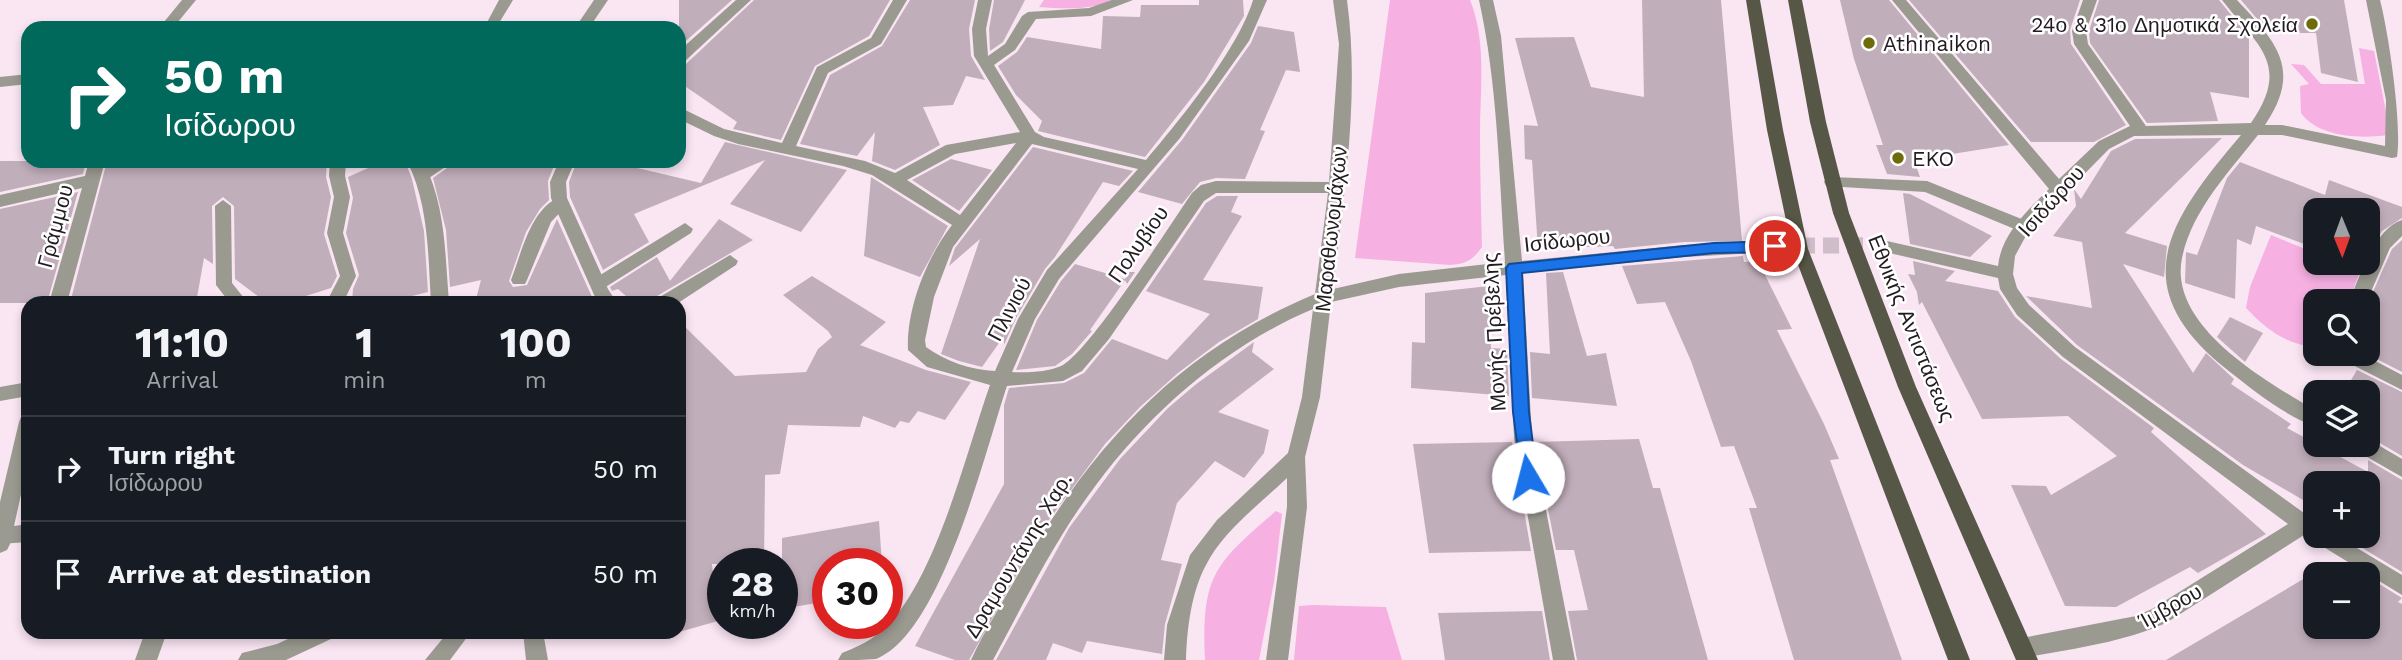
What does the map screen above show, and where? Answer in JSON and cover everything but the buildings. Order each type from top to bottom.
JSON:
[{"type":"main road","points":[[1754,0],[1777,144],[1800,249],[1959,660]]},
{"type":"main road","name":"Εθνικής Αντιστάσεως","points":[[1794,0],[1810,87],[1841,213],[1907,387],[2024,654]]},
{"type":"street","points":[[172,21],[189,0]]},
{"type":"street","points":[[494,21],[506,0]]},
{"type":"street","points":[[587,21],[601,0]]},
{"type":"street","points":[[686,53],[744,0]]},
{"type":"street","points":[[788,149],[822,70],[876,41],[900,0]]},
{"type":"street","points":[[985,0],[979,51],[1030,136],[1040,141],[1149,166]]},
{"type":"street","points":[[985,65],[1010,47],[1027,19],[1033,15],[1091,12],[1126,0]]},
{"type":"street","name":"Πλινιού","points":[[849,660],[874,651],[897,631],[928,585],[966,489],[999,379],[1024,322],[1048,283],[1089,232],[1149,166],[1228,59],[1250,25],[1260,0]]},
{"type":"street","name":"Μαραθωνομάχων","points":[[1277,660],[1297,507],[1296,457],[1311,397],[1337,188],[1346,44],[1340,0]]},
{"type":"street","name":"Μονής Πρέβελης","points":[[1486,0],[1494,36],[1502,107],[1523,438],[1564,660]]},
{"type":"street","points":[[1899,0],[2058,189]]},
{"type":"street","points":[[2090,0],[2079,31],[2081,44],[2140,129]]},
{"type":"street","points":[[2229,0],[2268,47],[2277,66],[2274,95],[2255,130],[2202,199],[2178,245],[2172,270],[2173,281],[2176,295],[2190,320],[2210,345],[2246,375],[2303,411]]},
{"type":"street","points":[[2373,0],[2385,46],[2398,117],[2397,158]]},
{"type":"street","points":[[2385,46],[2402,50]]},
{"type":"street","points":[[0,82],[21,80]]},
{"type":"street","points":[[686,117],[722,133],[863,165],[894,180],[962,224]]},
{"type":"street","name":"Ισιδώρου","points":[[2005,274],[2007,256],[2023,226],[2113,138],[2140,129],[2301,133],[2397,158]]},
{"type":"street","points":[[894,180],[951,149],[1030,136]]},
{"type":"street","points":[[999,379],[961,373],[933,362],[917,350],[917,335],[939,257],[1030,136]]},
{"type":"street","name":"Γράμμου","points":[[60,296],[94,168]]},
{"type":"street","points":[[338,168],[342,197],[335,233],[348,276],[338,296]]},
{"type":"street","points":[[419,168],[433,230],[439,296]]},
{"type":"street","points":[[564,168],[558,182],[561,203],[605,296]]},
{"type":"street","points":[[0,201],[90,180]]},
{"type":"street","points":[[1832,182],[1927,187],[2023,226]]},
{"type":"street","name":"Πολυβίου","points":[[999,379],[1042,378],[1063,374],[1076,366],[1103,334],[1198,197],[1207,189],[1337,188]]},
{"type":"street","points":[[519,279],[544,219],[561,203]]},
{"type":"street","points":[[223,206],[224,285],[234,296]]},
{"type":"street","points":[[2362,289],[2383,245],[2402,226]]},
{"type":"street","points":[[598,284],[685,229]]},
{"type":"street","points":[[1878,245],[2005,274],[2009,289],[2023,310],[2070,352],[2303,524]]},
{"type":"street","points":[[2383,245],[2402,251]]},
{"type":"street","name":"Ισίδωρου","points":[[1324,298],[1386,284],[1514,268],[1703,249],[1775,246]]},
{"type":"street","points":[[675,296],[730,261]]},
{"type":"street","name":"Δραμουντάνης Χαρ.","points":[[982,660],[1067,511],[1099,469],[1145,418],[1192,373],[1251,333],[1294,309],[1324,298]]},
{"type":"street","points":[[2370,366],[2402,383]]},
{"type":"street","points":[[0,394],[21,390]]},
{"type":"street","points":[[21,452],[1,538],[21,534]]},
{"type":"street","points":[[2380,456],[2402,469]]},
{"type":"street","points":[[1175,660],[1177,625],[1197,561],[1224,526],[1296,457]]},
{"type":"street","name":"Ίμβρου","points":[[2024,654],[2139,625],[2303,532]]},
{"type":"street","points":[[2341,548],[2402,586]]},
{"type":"street","points":[[146,660],[152,639]]},
{"type":"street","points":[[256,660],[307,639]]},
{"type":"street","points":[[436,660],[455,639]]},
{"type":"street","points":[[534,639],[537,660]]},
{"type":"shaded area","points":[[1044,0],[1117,0],[1088,7],[1039,7]]},
{"type":"shaded area","points":[[1390,0],[1470,0],[1475,16],[1481,49],[1482,247],[1472,258],[1460,264],[1355,258]]},
{"type":"shaded area","points":[[2359,48],[2374,51],[2388,122],[2387,135],[2365,137],[2329,132],[2308,121],[2301,113],[2300,86],[2309,84],[2291,64],[2304,65],[2321,84],[2365,84]]},
{"type":"shaded area","points":[[2271,235],[2303,248],[2303,275],[2359,275],[2353,289],[2303,289],[2303,345],[2277,334],[2246,308],[2250,287]]},
{"type":"shaded area","points":[[1276,511],[1282,514],[1274,582],[1259,660],[1205,660],[1206,609],[1209,590],[1216,574],[1238,545]]},
{"type":"shaded area","points":[[1299,606],[1386,607],[1402,660],[1294,660]]},
{"type":"tunnel","points":[[1775,246],[1878,245]]},
{"type":"place","name":"24ο & 31ο Δημοτικά Σχολεία","points":[[2312,24]]},
{"type":"place","name":"Athinaikon","points":[[1869,43]]},
{"type":"place","name":"EKO","points":[[1898,158]]},
{"type":"route","points":[[1528,477],[1521,412],[1514,268],[1714,248],[1775,246]]}]
